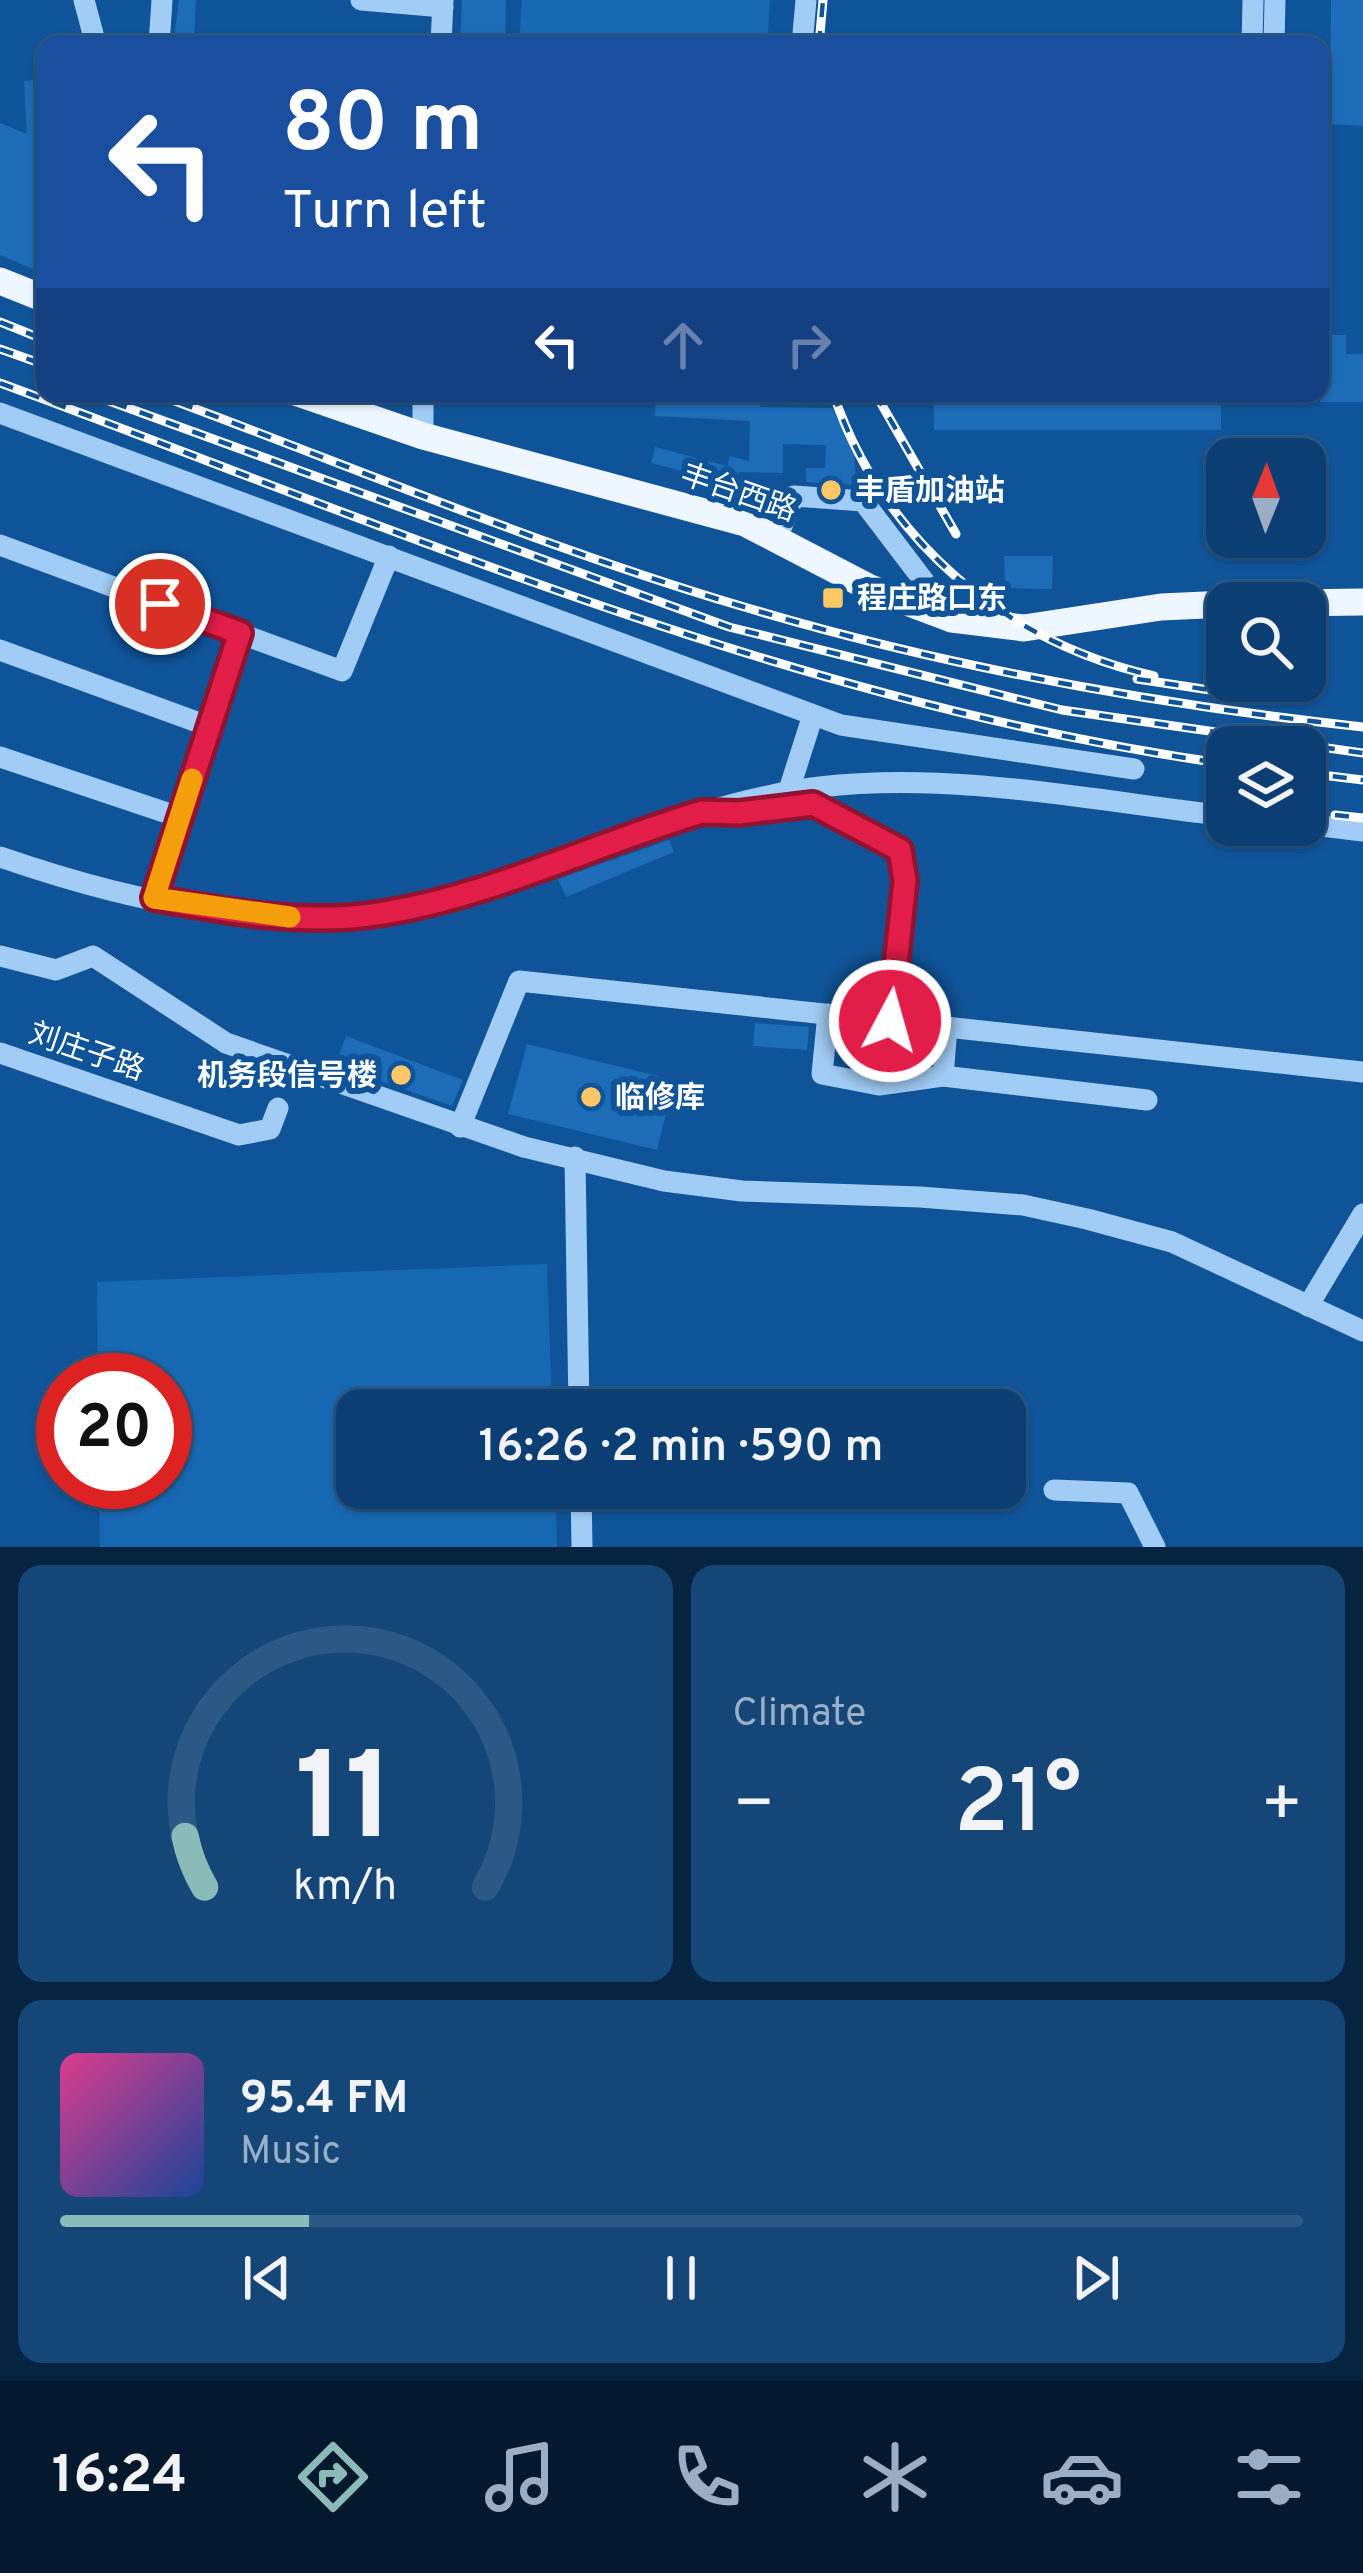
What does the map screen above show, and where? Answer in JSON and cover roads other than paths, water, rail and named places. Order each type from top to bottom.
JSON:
[{"type":"main road","points":[[0,281],[36,295]]},
{"type":"main road","name":"丰台西路","points":[[324,402],[422,436],[707,511],[778,536],[870,588],[952,619],[1024,628],[1206,606]]},
{"type":"main road","points":[[1326,602],[1363,602]]},
{"type":"street","points":[[84,0],[94,36]]},
{"type":"street","points":[[160,36],[162,0]]},
{"type":"street","points":[[361,0],[443,3],[441,36]]},
{"type":"street","points":[[803,36],[806,0]]},
{"type":"street","points":[[1252,0],[1252,36]]},
{"type":"street","points":[[1274,36],[1275,0]]},
{"type":"street","points":[[422,436],[423,402]]},
{"type":"street","points":[[0,413],[813,715],[912,738],[1134,769]]},
{"type":"street","points":[[778,536],[794,496],[863,501],[952,619]]},
{"type":"street","points":[[0,545],[342,671],[388,556]]},
{"type":"street","points":[[154,898],[240,633]]},
{"type":"street","points":[[0,650],[208,726]]},
{"type":"street","points":[[788,793],[813,715]]},
{"type":"street","points":[[0,757],[179,818]]},
{"type":"street","points":[[0,857],[67,880],[154,898],[281,917],[380,914],[431,904],[702,812],[857,784],[925,784],[1206,814]]},
{"type":"street","points":[[702,812],[739,813],[813,804],[900,850],[905,881],[890,1021]]},
{"type":"street","points":[[1326,827],[1363,831]]},
{"type":"street","points":[[0,956],[56,970],[93,956],[226,1043],[460,1127],[664,1180],[742,1191],[1023,1205],[1172,1242],[1363,1331]]},
{"type":"street","points":[[460,1127],[519,981],[1363,1072]]},
{"type":"street","points":[[827,1014],[822,1074],[879,1085],[943,1076],[1147,1100]]},
{"type":"street","points":[[943,1076],[947,1027]]},
{"type":"street","name":"刘庄子路","points":[[0,1053],[239,1135],[270,1129],[278,1108]]},
{"type":"street","points":[[574,1157],[578,1389]]},
{"type":"street","points":[[1308,1306],[1363,1214]]},
{"type":"street","points":[[1054,1490],[1128,1493],[1155,1547]]},
{"type":"street","points":[[581,1509],[582,1547]]},
{"type":"railway","points":[[820,36],[823,0]]},
{"type":"railway","points":[[0,322],[36,336]]},
{"type":"railway","points":[[0,349],[36,362]]},
{"type":"railway","points":[[0,383],[36,397]]},
{"type":"railway","points":[[51,402],[452,553],[757,657],[1068,737],[1206,760]]},
{"type":"railway","points":[[112,402],[729,627],[1062,710],[1363,753]]},
{"type":"railway","points":[[177,402],[593,558],[817,628],[1049,681],[1363,727]]},
{"type":"railway","points":[[837,402],[883,494],[956,577],[1048,638],[1154,676]]},
{"type":"railway","points":[[880,402],[956,534]]},
{"type":"railway","points":[[1137,679],[1206,689]]},
{"type":"railway","points":[[1326,776],[1363,780]]},
{"type":"railway","points":[[1335,815],[1363,818]]},
{"type":"place","name":"丰盾加油站","points":[[831,490]]},
{"type":"place","name":"程庄路口东","points":[[833,598]]},
{"type":"place","name":"机务段信号楼","points":[[401,1075]]},
{"type":"place","name":"临修库","points":[[591,1097]]}]
